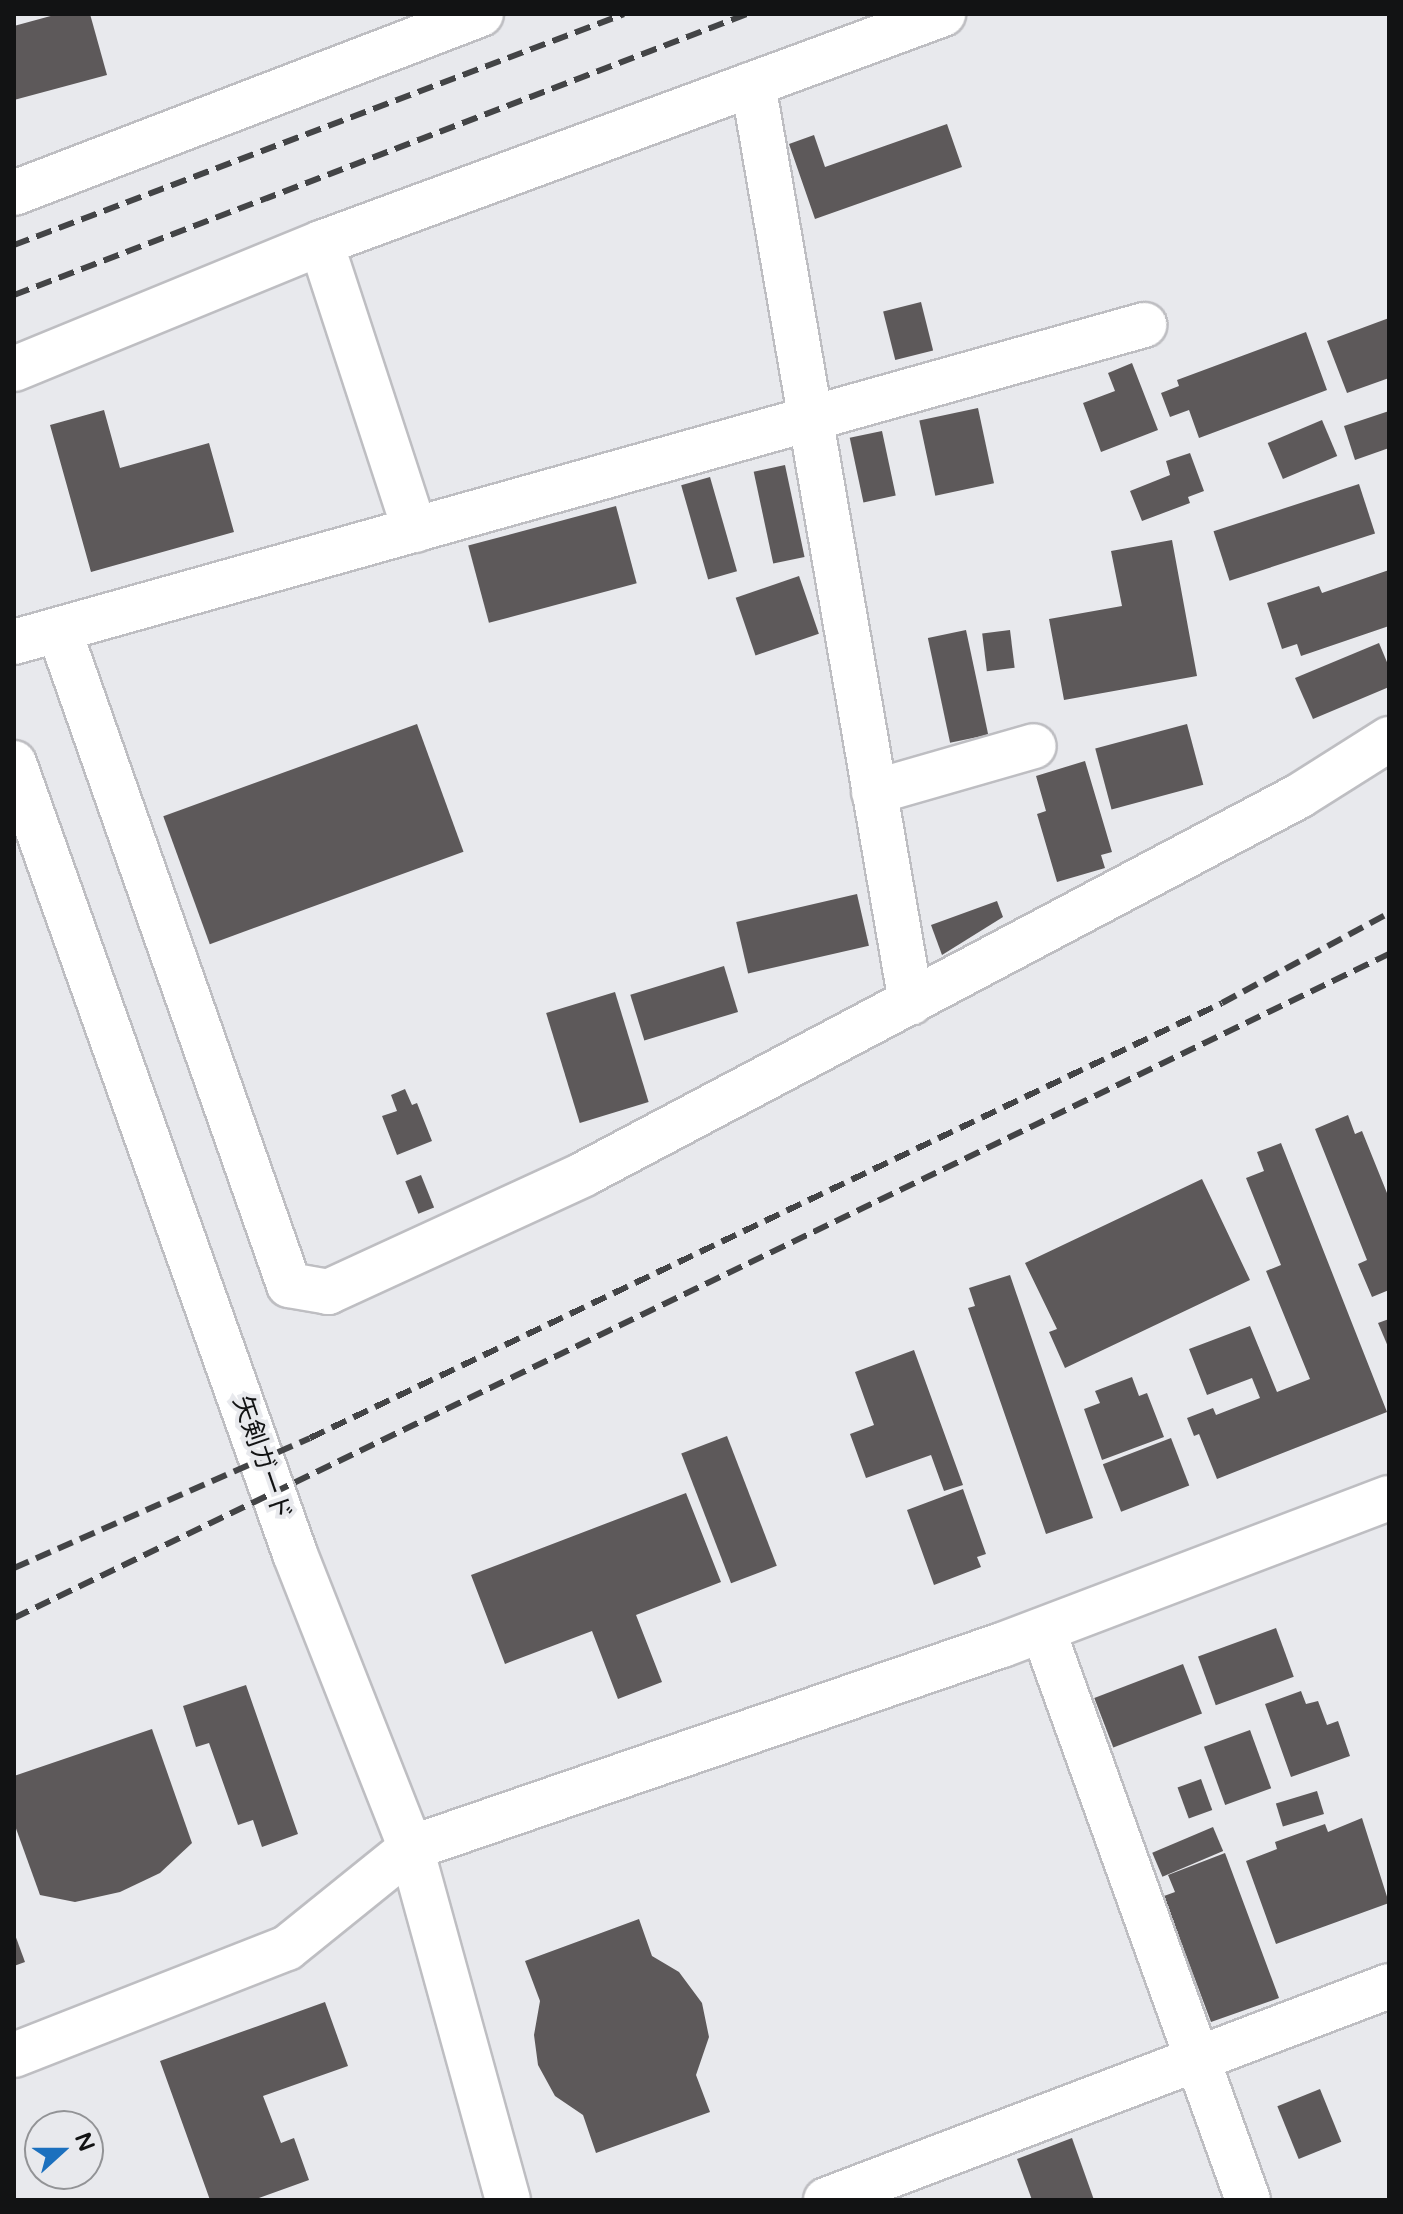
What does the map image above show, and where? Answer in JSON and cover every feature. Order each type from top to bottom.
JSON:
[{"type":"street","points":[[14,193],[481,14]]},
{"type":"street","points":[[14,369],[321,243],[943,14]]},
{"type":"street","points":[[753,84],[911,1003]]},
{"type":"street","points":[[321,243],[415,530]]},
{"type":"street","points":[[14,642],[1144,325]]},
{"type":"street","points":[[59,630],[289,1285],[328,1292],[584,1174],[1299,796],[1389,739]]},
{"type":"street","points":[[874,792],[1034,746]]},
{"type":"street","name":"矢剣ガード","points":[[14,763],[230,1362],[295,1554],[411,1848],[508,2200]]},
{"type":"street","points":[[14,2055],[287,1948],[411,1848],[1043,1630],[1389,1498]]},
{"type":"street","points":[[1043,1630],[1248,2200]]},
{"type":"street","points":[[826,2200],[1389,1986]]},
{"type":"building","points":[[58,14],[90,14],[107,75],[14,100],[14,26]]},
{"type":"building","points":[[947,124],[962,167],[815,219],[789,144],[814,135],[825,167]]},
{"type":"building","points":[[921,302],[933,351],[895,360],[883,311]]},
{"type":"building","points":[[1389,318],[1389,378],[1347,393],[1327,341]]},
{"type":"building","points":[[1306,332],[1327,390],[1199,438],[1189,410],[1170,417],[1161,393],[1179,386],[1177,380]]},
{"type":"building","points":[[1132,363],[1158,430],[1101,452],[1083,403],[1115,391],[1108,373]]},
{"type":"building","points":[[978,408],[994,483],[935,496],[919,420]]},
{"type":"building","points":[[104,410],[120,468],[209,443],[234,532],[91,572],[50,425]]},
{"type":"building","points":[[1389,411],[1389,448],[1355,460],[1344,426]]},
{"type":"building","points":[[1322,420],[1337,456],[1283,479],[1268,443]]},
{"type":"building","points":[[882,431],[896,496],[863,502],[850,438]]},
{"type":"building","points":[[1190,453],[1204,491],[1188,497],[1190,503],[1142,521],[1130,491],[1170,475],[1166,461]]},
{"type":"building","points":[[785,465],[805,557],[773,564],[754,472]]},
{"type":"building","points":[[710,477],[737,571],[708,579],[681,485]]},
{"type":"building","points":[[1359,484],[1375,533],[1230,581],[1213,531]]},
{"type":"building","points":[[616,506],[637,583],[489,623],[468,546]]},
{"type":"building","points":[[1172,540],[1197,676],[1064,700],[1049,619],[1122,606],[1111,551]]},
{"type":"building","points":[[1389,570],[1389,626],[1301,656],[1297,644],[1282,649],[1267,603],[1319,586],[1322,593]]},
{"type":"building","points":[[799,576],[819,634],[756,655],[736,598]]},
{"type":"building","points":[[966,630],[988,735],[950,743],[928,638]]},
{"type":"building","points":[[1010,630],[1015,668],[987,671],[982,633]]},
{"type":"building","points":[[1379,643],[1389,667],[1389,687],[1313,719],[1295,678]]},
{"type":"building","points":[[417,724],[464,852],[210,944],[163,816]]},
{"type":"building","points":[[1187,724],[1203,785],[1112,809],[1095,749]]},
{"type":"building","points":[[1085,761],[1112,852],[1101,855],[1105,868],[1057,882],[1037,814],[1046,811],[1036,776]]},
{"type":"building","points":[[857,894],[869,946],[748,974],[736,922]]},
{"type":"building","points":[[997,901],[1003,917],[942,955],[931,925]]},
{"type":"building","points":[[724,966],[738,1012],[644,1041],[630,995]]},
{"type":"building","points":[[615,992],[649,1102],[580,1123],[546,1013]]},
{"type":"building","points":[[405,1089],[412,1105],[417,1103],[432,1141],[397,1155],[382,1116],[397,1111],[391,1095]]},
{"type":"building","points":[[1348,1115],[1355,1134],[1362,1131],[1389,1198],[1389,1290],[1372,1297],[1358,1264],[1367,1260],[1315,1129]]},
{"type":"building","points":[[1281,1143],[1387,1412],[1217,1479],[1199,1434],[1194,1436],[1187,1418],[1213,1408],[1216,1415],[1260,1398],[1252,1378],[1207,1395],[1189,1349],[1250,1326],[1277,1392],[1310,1379],[1266,1271],[1281,1265],[1246,1178],[1264,1171],[1257,1152]]},
{"type":"building","points":[[421,1175],[434,1207],[418,1214],[405,1181]]},
{"type":"building","points":[[1202,1179],[1250,1280],[1065,1368],[1049,1332],[1057,1329],[1025,1263]]},
{"type":"building","points":[[1010,1275],[1093,1518],[1046,1534],[968,1308],[975,1306],[969,1288]]},
{"type":"building","points":[[1389,1319],[1389,1349],[1378,1323]]},
{"type":"building","points":[[914,1350],[963,1485],[944,1491],[931,1455],[866,1478],[850,1434],[874,1425],[855,1372]]},
{"type":"building","points":[[1132,1377],[1139,1396],[1147,1393],[1164,1437],[1102,1460],[1084,1409],[1100,1403],[1095,1391]]},
{"type":"building","points":[[727,1436],[777,1566],[731,1583],[681,1454]]},
{"type":"building","points":[[1171,1438],[1189,1486],[1121,1512],[1103,1464]]},
{"type":"building","points":[[963,1489],[986,1554],[977,1557],[981,1567],[934,1585],[907,1510]]},
{"type":"building","points":[[686,1493],[721,1582],[636,1615],[662,1682],[618,1699],[592,1631],[505,1664],[471,1575]]},
{"type":"building","points":[[1276,1628],[1294,1677],[1216,1705],[1198,1656]]},
{"type":"building","points":[[1183,1664],[1202,1713],[1113,1748],[1094,1698]]},
{"type":"building","points":[[246,1685],[298,1834],[262,1847],[253,1820],[238,1825],[209,1743],[196,1747],[183,1706]]},
{"type":"building","points":[[1301,1691],[1306,1704],[1318,1701],[1327,1725],[1338,1721],[1350,1756],[1291,1777],[1265,1704]]},
{"type":"building","points":[[152,1729],[192,1843],[160,1873],[120,1892],[75,1902],[40,1895],[14,1823],[14,1776]]},
{"type":"building","points":[[1250,1730],[1271,1788],[1225,1805],[1204,1747]]},
{"type":"building","points":[[1201,1779],[1212,1810],[1189,1819],[1178,1788]]},
{"type":"building","points":[[1317,1791],[1324,1814],[1283,1827],[1276,1804]]},
{"type":"building","points":[[1362,1818],[1389,1903],[1276,1944],[1246,1861],[1277,1849],[1275,1842],[1325,1824],[1328,1832]]},
{"type":"building","points":[[1213,1827],[1223,1851],[1162,1877],[1152,1853]]},
{"type":"building","points":[[1225,1853],[1279,1998],[1211,2022],[1164,1896],[1175,1892],[1168,1875]]},
{"type":"building","points":[[639,1919],[652,1956],[679,1972],[702,2003],[709,2037],[696,2075],[710,2112],[596,2153],[583,2115],[555,2096],[538,2065],[534,2035],[540,2001],[525,1961]]},
{"type":"building","points":[[14,1932],[25,1962],[14,1966]]},
{"type":"building","points":[[325,2002],[348,2066],[263,2096],[281,2143],[294,2138],[309,2180],[253,2200],[210,2200],[160,2061]]},
{"type":"building","points":[[1320,2089],[1341,2142],[1299,2159],[1277,2106]]},
{"type":"building","points":[[1072,2138],[1094,2200],[1032,2200],[1017,2159]]},
{"type":"railway","points":[[14,245],[624,14]]},
{"type":"railway","points":[[14,295],[747,14]]},
{"type":"railway","points":[[14,1568],[310,1438],[1222,1003],[1389,913]]},
{"type":"railway","points":[[14,1618],[1389,954]]}]
